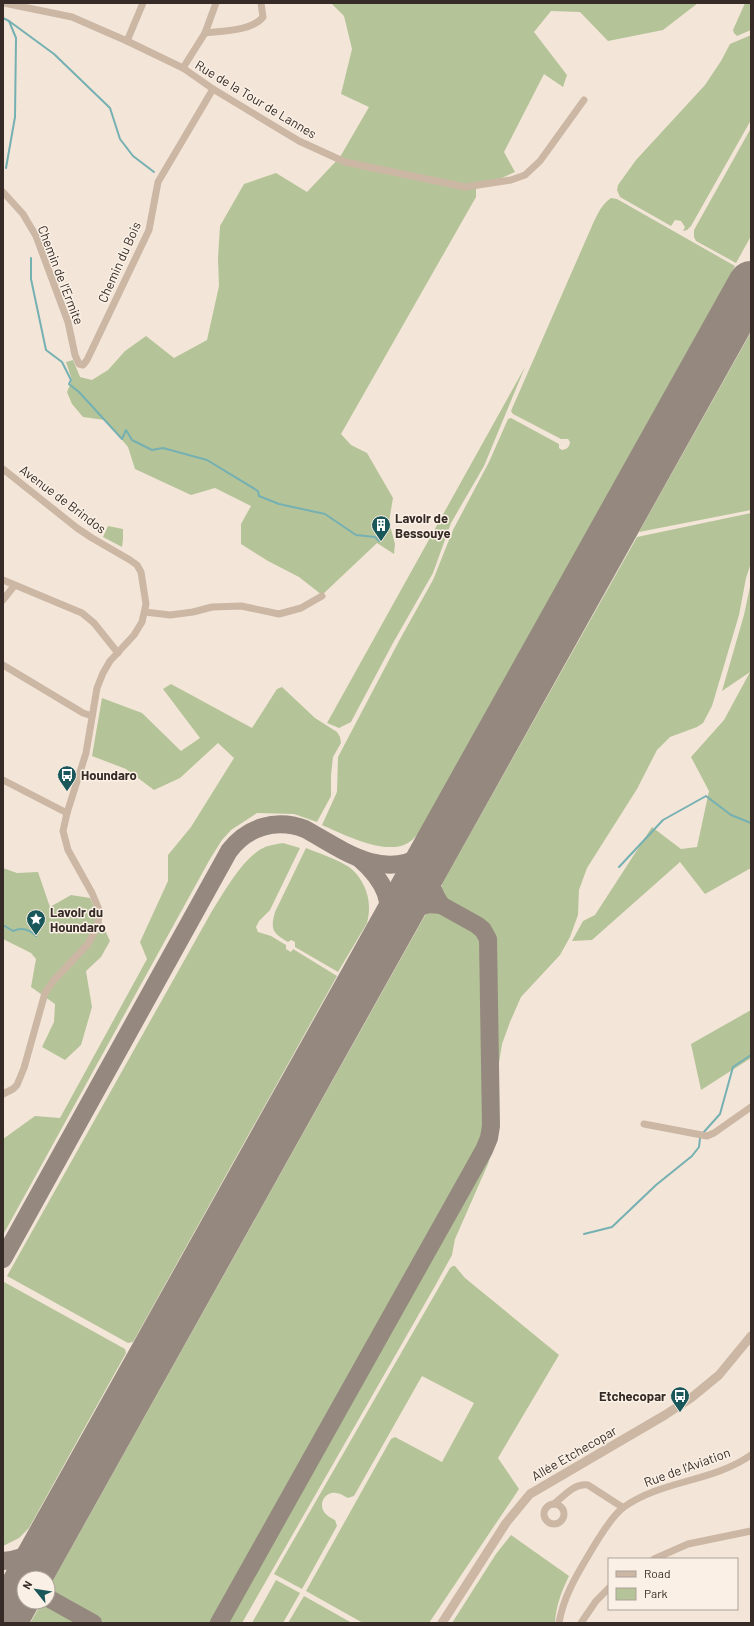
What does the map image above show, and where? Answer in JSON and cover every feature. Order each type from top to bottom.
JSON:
[{"type":"street","name":"Rue de la Tour de Lannes","points":[[8,3],[72,17],[126,41],[183,68],[213,89],[299,142],[345,162],[466,187],[511,180],[525,175],[540,161],[584,100]]},
{"type":"street","points":[[126,41],[143,3]]},
{"type":"street","points":[[183,68],[205,33],[216,3]]},
{"type":"street","points":[[205,33],[250,26],[258,23],[263,17],[261,3]]},
{"type":"street","name":"Chemin du Bois","points":[[87,360],[149,230],[158,182],[213,89]]},
{"type":"street","name":"Chemin de l'Ermite","points":[[3,192],[23,214],[36,236],[68,322],[75,355],[79,364],[83,365],[87,360]]},
{"type":"street","name":"Avenue de Brindos","points":[[3,469],[77,528],[130,560],[137,566],[140,572],[146,599],[145,612]]},
{"type":"street","points":[[3,580],[14,586],[82,613],[94,623],[118,653]]},
{"type":"street","points":[[3,600],[14,586]]},
{"type":"street","points":[[3,1094],[13,1089],[17,1085],[24,1068],[45,993],[54,980],[88,944],[98,927],[100,912],[68,850],[64,831],[67,814],[86,754],[97,688],[110,661],[134,635],[142,622],[145,612],[170,615],[194,612],[212,607],[241,606],[279,614],[301,608],[322,596]]},
{"type":"street","points":[[3,665],[83,713],[92,716]]},
{"type":"street","points":[[3,780],[67,814]]},
{"type":"street","points":[[644,1124],[707,1136],[714,1133],[751,1107]]},
{"type":"street","name":"Allée Etchecopar","points":[[442,1623],[506,1524],[530,1494],[665,1415],[691,1398],[719,1375],[751,1336]]},
{"type":"street","name":"Rue de l'Aviation","points":[[559,1623],[561,1608],[568,1589],[592,1549],[622,1507],[641,1497],[673,1484],[725,1468],[751,1455]]},
{"type":"street","points":[[554,1504],[576,1486],[583,1484],[588,1485],[622,1507]]},
{"type":"street","points":[[656,1558],[688,1544],[751,1531]]},
{"type":"street","points":[[581,1623],[596,1601],[608,1589]]},
{"type":"green space","points":[[331,3],[698,3],[663,30],[608,41],[580,12],[551,11],[534,32],[567,75],[563,87],[544,74],[504,152],[515,172],[497,180],[476,183],[476,197],[341,434],[351,445],[367,453],[393,498],[389,522],[395,544],[394,554],[377,543],[322,595],[299,577],[268,561],[241,544],[241,524],[251,506],[215,488],[191,495],[135,469],[128,447],[105,420],[83,417],[72,404],[67,392],[72,380],[66,362],[73,360],[80,377],[92,380],[108,370],[125,351],[146,336],[174,358],[207,340],[219,286],[218,258],[220,226],[244,184],[276,173],[307,192],[340,157],[369,107],[341,94],[352,49],[344,16]]},
{"type":"green space","points":[[745,3],[751,3],[751,30],[737,36],[733,30]]},
{"type":"green space","points":[[751,35],[751,120],[691,226],[687,230],[683,231],[685,227],[681,221],[675,220],[671,226],[620,197],[617,190],[618,185],[636,160],[705,85],[730,44]]},
{"type":"green space","points":[[751,128],[751,236],[736,263],[696,241],[694,237],[694,230]]},
{"type":"green space","points":[[611,198],[617,199],[735,266],[420,832],[406,844],[397,847],[386,847],[363,842],[322,825],[337,792],[338,757],[433,580],[453,530],[489,462],[508,419],[511,418],[559,444],[559,448],[562,450],[567,448],[569,445],[570,442],[568,439],[561,439],[513,414],[511,411],[595,220],[603,205]]},
{"type":"green space","points":[[751,332],[751,510],[639,532]]},
{"type":"green space","points":[[525,367],[484,466],[451,523],[433,573],[393,643],[351,722],[339,728],[327,723]]},
{"type":"green space","points":[[751,513],[751,563],[746,578],[739,615],[712,706],[703,723],[697,727],[670,737],[657,750],[637,789],[587,868],[579,890],[578,915],[570,937],[560,955],[521,997],[510,1022],[502,1044],[499,1063],[499,1111],[495,1116],[492,938],[481,924],[445,902],[441,895],[442,884],[637,537]]},
{"type":"green space","points":[[108,526],[123,529],[122,547],[103,537]]},
{"type":"green space","points":[[751,582],[751,868],[705,894],[680,862],[592,940],[572,941],[583,921],[595,915],[652,827],[681,849],[697,847],[709,791],[691,757],[724,720],[750,672],[722,691],[744,615]]},
{"type":"green space","points":[[171,684],[252,728],[277,689],[282,687],[315,718],[337,732],[340,737],[341,743],[333,757],[331,796],[317,822],[294,814],[257,813],[231,830],[222,840],[210,859],[3,1235],[3,1139],[35,1116],[60,1118],[147,959],[140,942],[168,881],[168,855],[191,827],[234,758],[218,743],[180,778],[154,790],[126,769],[92,756],[102,698],[142,713],[181,751],[200,738],[163,689]]},
{"type":"green space","points":[[283,843],[300,848],[270,910],[259,921],[256,927],[258,932],[271,936],[286,945],[286,949],[291,952],[293,949],[337,976],[133,1342],[128,1343],[7,1276],[212,911],[235,875],[249,858],[267,846]]},
{"type":"green space","points":[[306,848],[345,864],[360,878],[367,892],[369,915],[367,923],[338,972],[295,947],[295,942],[291,940],[288,942],[283,939],[276,933],[273,927],[275,912]]},
{"type":"green space","points":[[3,868],[17,873],[38,872],[50,907],[71,895],[90,898],[110,941],[101,957],[86,971],[92,1007],[81,1045],[65,1060],[42,1047],[54,1022],[55,1004],[31,987],[36,959],[31,953],[3,939]]},
{"type":"green space","points":[[438,908],[466,921],[478,931],[485,943],[488,1125],[482,1145],[215,1623],[104,1623],[56,1596],[56,1575],[429,909]]},
{"type":"green space","points":[[751,1010],[751,1058],[701,1090],[691,1044]]},
{"type":"green space","points":[[494,1131],[497,1134],[488,1164],[455,1239],[452,1255],[435,1286],[242,1623],[223,1623],[488,1150],[492,1142]]},
{"type":"green space","points":[[455,1266],[465,1278],[559,1355],[498,1458],[519,1489],[429,1623],[363,1623],[306,1591],[391,1439],[395,1437],[442,1462],[474,1403],[422,1376],[354,1496],[348,1498],[333,1493],[327,1495],[323,1500],[322,1507],[324,1512],[335,1520],[337,1526],[302,1589],[274,1574],[450,1268]]},
{"type":"green space","points":[[4,1282],[125,1349],[126,1353],[29,1528],[19,1538],[3,1546]]},
{"type":"green space","points":[[511,1535],[569,1576],[559,1599],[555,1623],[452,1623],[496,1554]]},
{"type":"green space","points":[[276,1580],[300,1593],[283,1623],[252,1623]]},
{"type":"green space","points":[[304,1596],[352,1623],[288,1623]]},
{"type":"green space","points":[[56,1609],[79,1623],[30,1623],[38,1610]]},
{"type":"waterway","points":[[3,18],[9,21],[16,38],[15,117],[6,168]]},
{"type":"waterway","points":[[9,21],[54,54],[110,108],[120,139],[133,156],[154,172]]},
{"type":"waterway","points":[[31,258],[31,279],[46,350],[62,362],[71,380],[69,384],[79,392],[122,439],[126,430],[132,440],[152,450],[163,448],[207,460],[258,491],[259,496],[279,504],[325,514],[356,535],[375,537],[379,541]]},
{"type":"waterway","points":[[619,867],[663,820],[706,796],[731,815],[751,823]]},
{"type":"waterway","points":[[3,925],[13,931],[20,929],[26,930],[36,936]]},
{"type":"waterway","points":[[703,1133],[720,1114],[733,1067],[751,1055]]},
{"type":"waterway","points":[[584,1234],[612,1227],[656,1185],[692,1156],[699,1147],[700,1138]]},
{"type":"taxiway","points":[[3,1259],[229,851],[236,843],[253,831],[263,827],[283,824],[305,829],[347,853],[362,859],[392,865],[408,862],[423,855],[432,848],[444,833]]},
{"type":"taxiway","points":[[440,842],[433,859],[430,881],[432,889],[441,905]]},
{"type":"taxiway","points":[[360,859],[376,875],[386,893],[389,913],[385,936]]},
{"type":"taxiway","points":[[219,1623],[484,1150],[489,1138],[491,1126],[488,939],[483,930],[477,925],[441,905],[429,904],[411,909],[403,915],[387,936]]},
{"type":"taxiway","points":[[3,1561],[14,1559],[31,1552],[45,1540],[63,1516]]},
{"type":"taxiway","points":[[39,1570],[45,1547]]},
{"type":"taxiway","points":[[56,1602],[93,1623]]},
{"type":"taxiway","points":[[6,1619],[16,1607]]},
{"type":"runway","points":[[32,1570],[751,284]]},
{"type":"runway","points":[[3,1623],[16,1600]]},
{"type":"place","name":"Lavoir de Bessouye","points":[[381,542]]},
{"type":"place","name":"Houndaro","points":[[67,792]]},
{"type":"place","name":"Lavoir du Houndaro","points":[[36,936]]},
{"type":"place","name":"Etchecopar","points":[[680,1413]]}]
